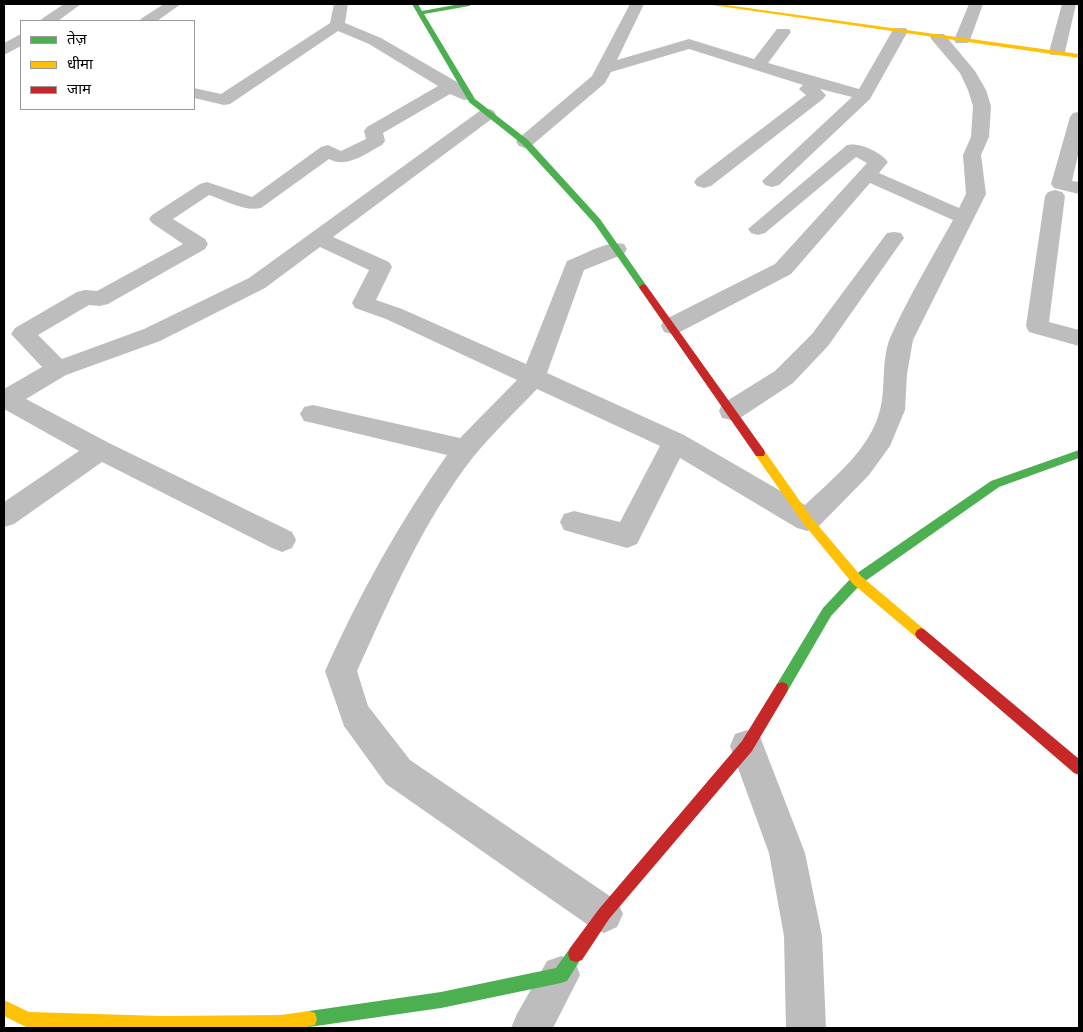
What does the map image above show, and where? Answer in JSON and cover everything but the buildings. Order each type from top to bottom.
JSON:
[{"type":"street","points":[[50,20],[74,4]]},
{"type":"street","points":[[148,20],[174,4]]},
{"type":"street","points":[[195,93],[224,100],[337,25],[341,4]]},
{"type":"street","points":[[469,4],[417,8],[472,100]]},
{"type":"street","points":[[525,142],[598,79],[637,4]]},
{"type":"street","points":[[708,4],[1079,56]]},
{"type":"street","points":[[962,40],[976,4]]},
{"type":"street","points":[[1057,52],[1068,4]]},
{"type":"street","points":[[337,25],[375,41],[451,86],[472,100],[487,114],[525,142],[597,221],[807,520],[857,580],[1079,768]]},
{"type":"street","points":[[772,181],[864,95],[900,31]]},
{"type":"street","points":[[758,65],[783,32]]},
{"type":"street","points":[[807,520],[860,468],[878,446],[893,410],[895,374],[900,340],[976,194],[972,155],[980,137],[982,106],[977,90],[967,72],[938,37]]},
{"type":"street","points":[[5,49],[20,40]]},
{"type":"street","points":[[604,69],[689,44],[815,83],[864,95]]},
{"type":"street","points":[[704,182],[817,94],[808,89],[815,83]]},
{"type":"street","points":[[58,369],[23,334],[85,297],[100,300],[198,244],[158,219],[207,188],[254,204],[328,151],[341,158],[376,141],[373,131],[451,86]]},
{"type":"street","points":[[4,399],[58,369],[152,335],[258,283],[487,114]]},
{"type":"street","points":[[1079,117],[1061,184],[1079,188]]},
{"type":"street","points":[[672,326],[783,269],[879,162],[854,149],[758,228]]},
{"type":"street","points":[[867,175],[964,217]]},
{"type":"street","points":[[1055,196],[1037,326],[1079,338]]},
{"type":"street","points":[[319,238],[381,268],[363,303],[394,314],[675,442],[807,520]]},
{"type":"street","points":[[730,411],[784,377],[820,340],[894,238]]},
{"type":"street","points":[[604,914],[398,772],[355,715],[341,671],[388,572],[423,510],[465,449],[532,378],[575,266],[617,249]]},
{"type":"street","points":[[4,399],[100,450],[282,540]]},
{"type":"street","points":[[313,414],[465,449]]},
{"type":"street","points":[[574,522],[626,536],[675,442]]},
{"type":"street","points":[[4,516],[100,450]]},
{"type":"street","points":[[531,1028],[561,975],[604,914],[746,746],[827,612],[857,580],[995,484],[1079,454]]},
{"type":"street","points":[[746,746],[788,853],[803,936],[806,1028]]},
{"type":"street","points":[[4,1008],[28,1020],[162,1024],[280,1023],[441,1000],[561,975]]},
{"type":"traffic: fast","points":[[415,4],[472,100],[525,142],[597,221],[643,287]]},
{"type":"traffic: fast","points":[[419,13],[469,4]]},
{"type":"traffic: fast","points":[[782,688],[827,612],[857,580],[995,484],[1079,454]]},
{"type":"traffic: fast","points":[[309,1019],[441,1000],[561,975],[576,954]]},
{"type":"traffic: slow","points":[[708,4],[1079,56]]},
{"type":"traffic: slow","points":[[760,453],[807,520],[857,580],[921,634]]},
{"type":"traffic: slow","points":[[4,1008],[28,1020],[162,1024],[281,1023],[309,1019]]},
{"type":"traffic: jam","points":[[643,287],[760,453]]},
{"type":"traffic: jam","points":[[921,634],[1079,768]]},
{"type":"traffic: jam","points":[[576,954],[604,914],[747,746],[782,688]]}]
